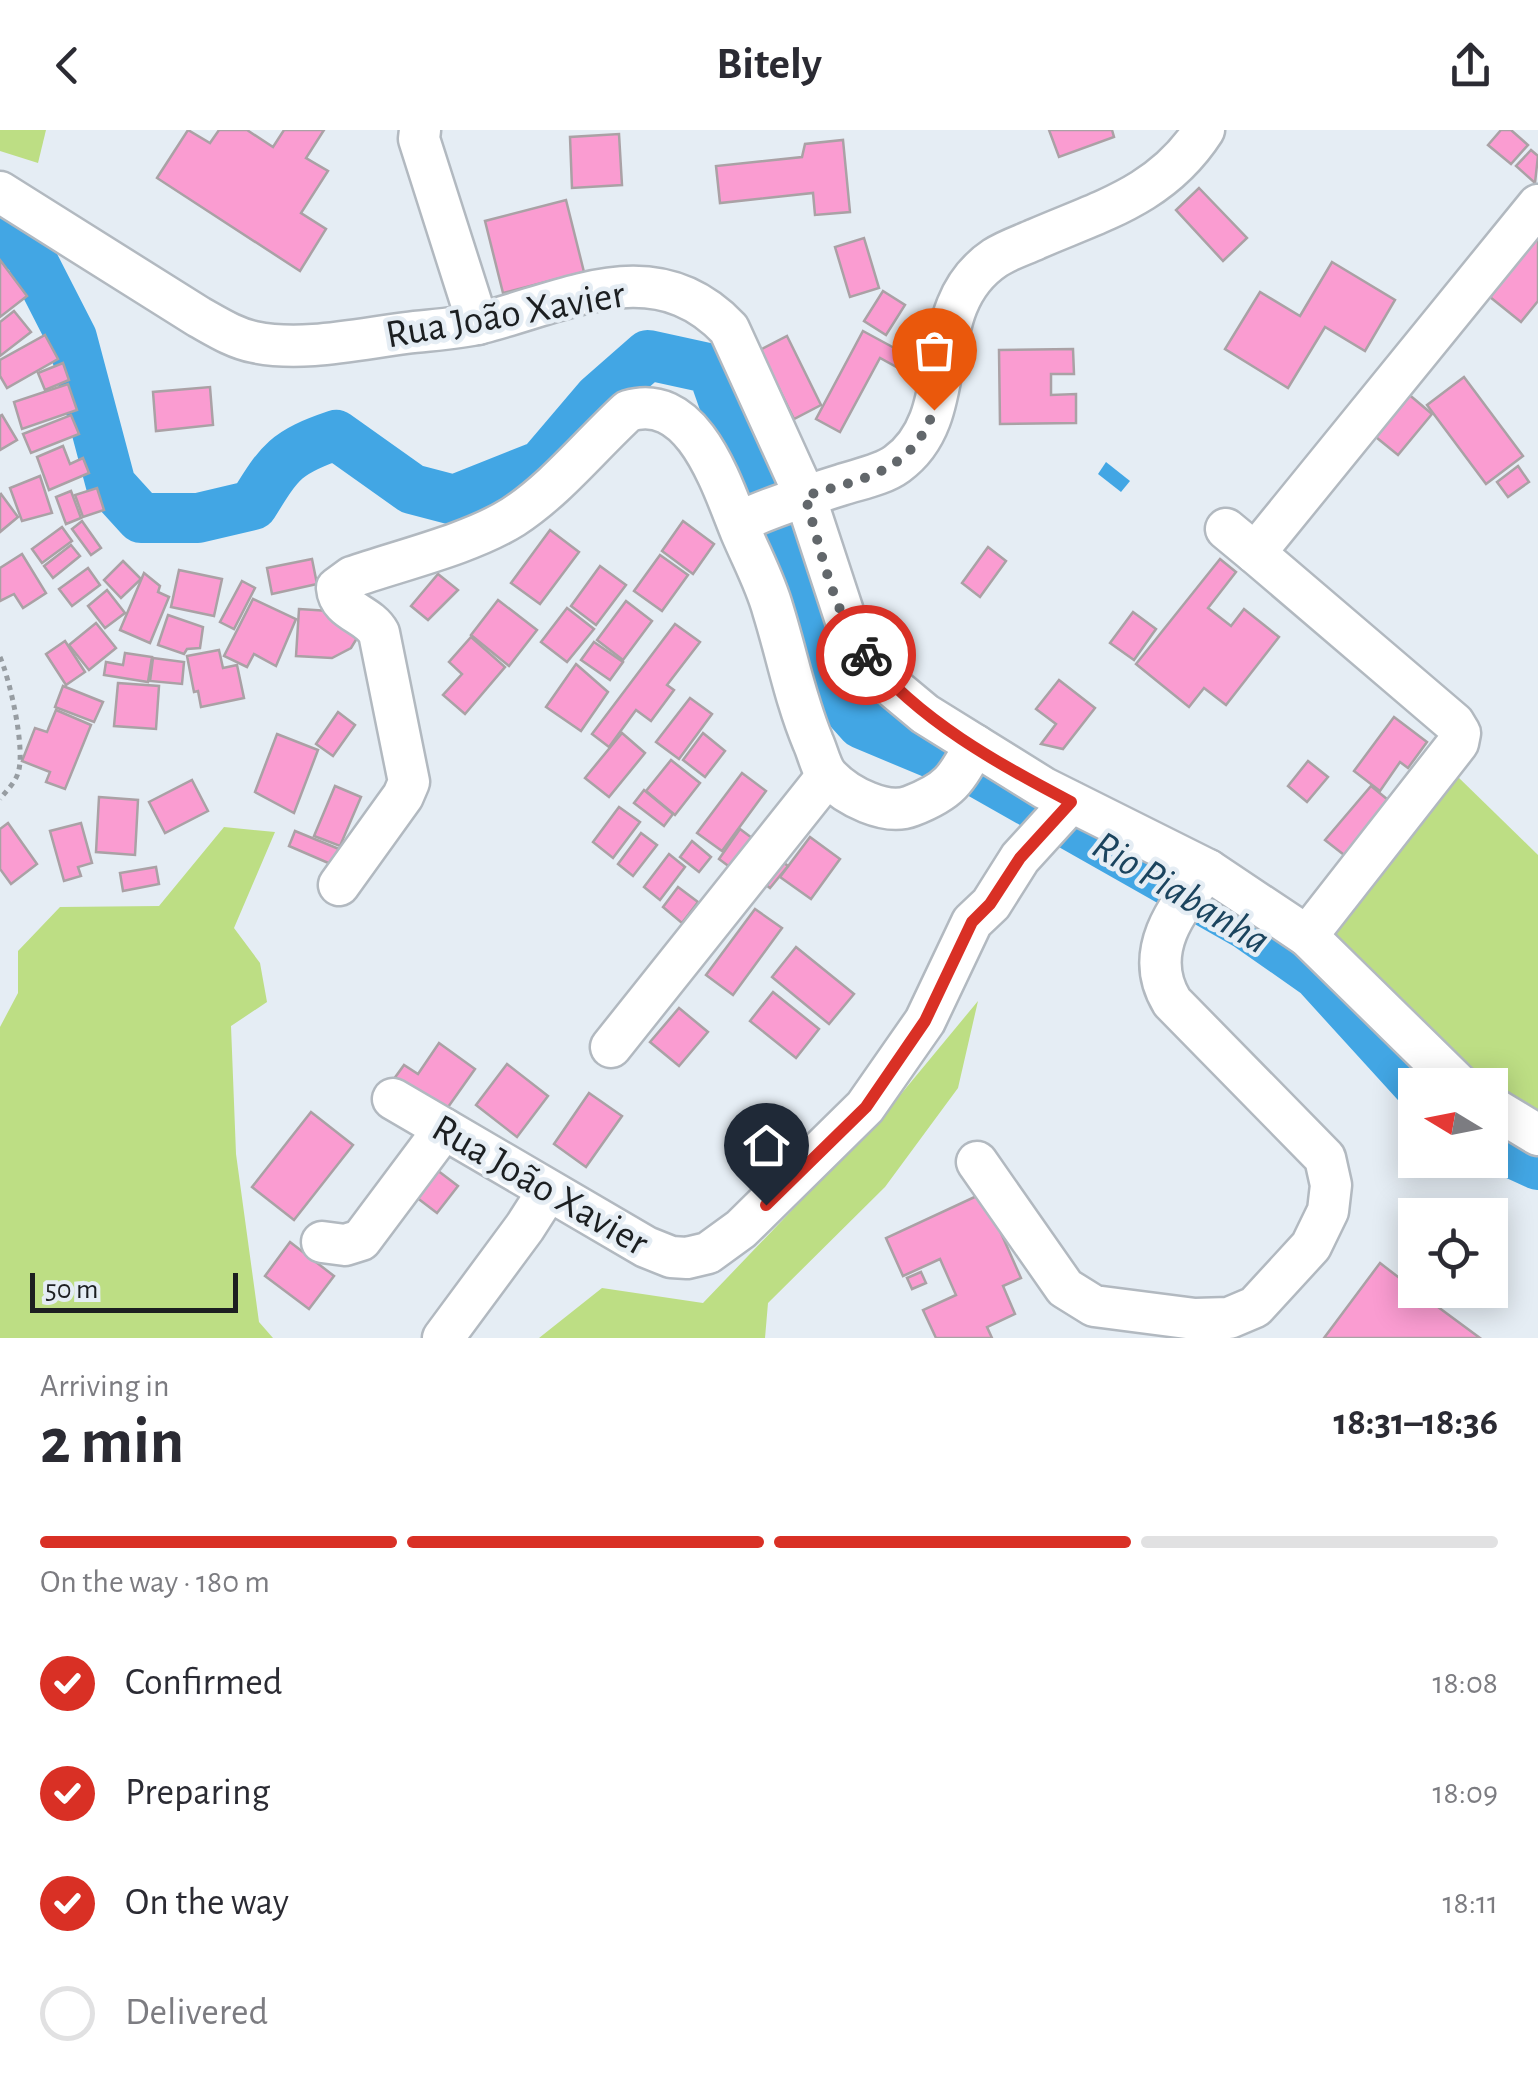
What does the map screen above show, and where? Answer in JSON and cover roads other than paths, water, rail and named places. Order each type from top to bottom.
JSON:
[{"type":"street","points":[[420,130],[418,140],[478,324]]},
{"type":"street","points":[[783,504],[895,466],[927,430],[946,338],[956,306],[974,276],[996,257],[1148,190],[1174,168],[1204,130]]},
{"type":"street","points":[[1307,936],[1458,743],[1460,733],[1454,723],[1240,541],[1538,205]]},
{"type":"street","name":"Rua João Xavier","points":[[4,207],[233,336],[256,343],[300,344],[478,324],[594,290],[656,288],[686,296],[714,313],[729,330],[783,504],[833,589],[850,633],[895,689],[926,714],[965,762],[1071,803],[1199,881],[1307,936],[1442,1068]]},
{"type":"street","points":[[339,885],[410,782],[378,633],[368,619],[342,603],[336,588],[352,576],[489,530],[510,518],[543,495],[628,412],[642,407],[670,414],[708,454],[773,607],[796,700],[827,776],[867,801],[900,811],[931,798],[965,762]]},
{"type":"street","points":[[611,1046],[827,776]]},
{"type":"street","name":"Rua João Xavier","points":[[392,1099],[646,1247],[671,1257],[698,1256],[723,1243],[866,1107],[925,1021],[972,922],[1071,803]]},
{"type":"street","points":[[977,1162],[1065,1288],[1094,1306],[1196,1319],[1228,1318],[1255,1307],[1312,1246],[1328,1211],[1331,1185],[1325,1158],[1172,1002],[1161,983],[1159,958],[1163,944],[1199,881]]},
{"type":"street","points":[[1508,1117],[1538,1135]]},
{"type":"street","points":[[322,1242],[345,1245],[361,1240],[444,1129]]},
{"type":"street","points":[[443,1338],[548,1190]]},
{"type":"water","points":[[1106,462],[1130,481],[1121,492],[1098,474]]},
{"type":"waterway","name":"Rio Piabanha","points":[[0,242],[26,248],[72,338],[111,485],[141,518],[198,518],[253,505],[286,460],[336,435],[412,489],[454,500],[542,465],[599,398],[648,355],[712,369],[736,437],[794,571],[812,637],[837,696],[862,724],[977,772],[1247,925],[1317,974],[1403,1068]]},
{"type":"waterway","name":"Rio Piabanha","points":[[1508,1151],[1538,1165]]}]
